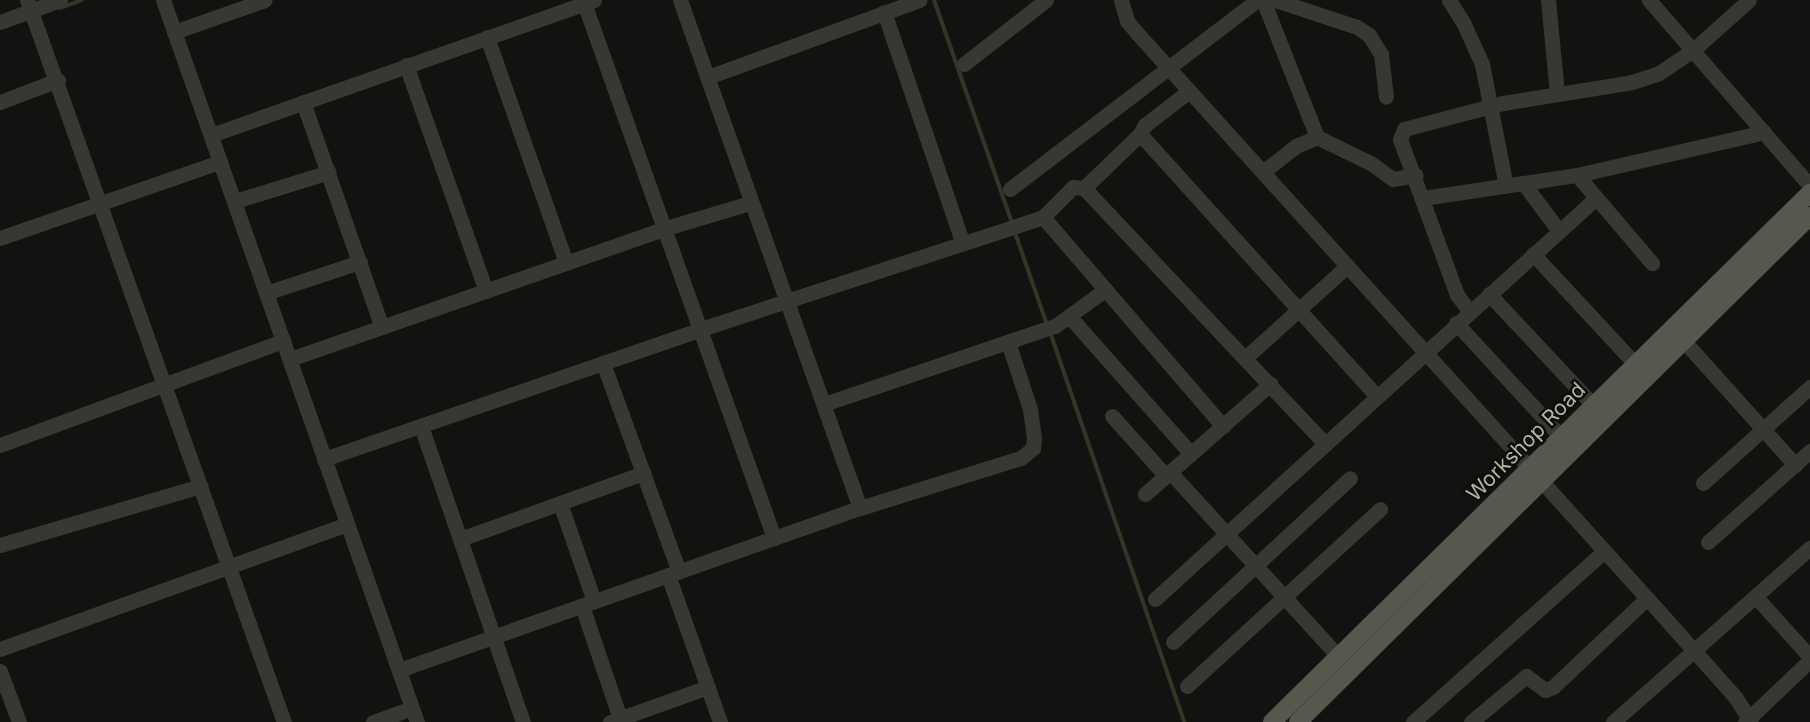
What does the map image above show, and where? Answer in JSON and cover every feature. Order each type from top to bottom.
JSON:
[{"type":"main road","name":"Workshop Road","points":[[1298,722],[1535,477],[1562,438],[1810,193]]},
{"type":"main road","name":"Workshop Road","points":[[1272,722],[1339,657],[1683,340],[1810,216]]},
{"type":"street","points":[[0,22],[60,0]]},
{"type":"street","points":[[163,0],[414,715],[373,722]]},
{"type":"street","points":[[174,32],[265,0]]},
{"type":"street","points":[[680,0],[750,203],[789,299],[860,508]]},
{"type":"street","points":[[708,77],[919,0]]},
{"type":"street","points":[[963,64],[1046,0]]},
{"type":"street","points":[[1121,0],[1126,21],[1264,171],[1346,267],[1535,477],[1647,598],[1695,652],[1750,721],[1810,659],[1756,597]]},
{"type":"street","points":[[1010,189],[1167,65],[1257,0]]},
{"type":"street","points":[[1263,0],[1317,137],[1372,164],[1393,179],[1416,175]]},
{"type":"street","points":[[1449,0],[1474,43],[1506,186]]},
{"type":"street","points":[[1548,0],[1557,94]]},
{"type":"street","points":[[1470,312],[1457,296],[1416,175],[1400,139],[1404,129],[1490,108],[1641,79],[1659,73],[1692,51],[1749,0]]},
{"type":"street","points":[[211,135],[587,1],[774,538]]},
{"type":"street","points":[[1284,1],[1357,27],[1369,35],[1381,54],[1386,97]]},
{"type":"street","points":[[1655,2],[1692,51],[1810,186]]},
{"type":"street","points":[[32,11],[284,722]]},
{"type":"street","points":[[884,12],[962,241]]},
{"type":"street","points":[[487,37],[566,263]]},
{"type":"street","points":[[406,65],[486,291]]},
{"type":"street","points":[[0,102],[58,80]]},
{"type":"street","points":[[1084,188],[1140,134],[1145,125],[1189,91]]},
{"type":"street","points":[[303,102],[382,327]]},
{"type":"street","points":[[1423,198],[1577,175],[1764,132]]},
{"type":"street","points":[[1140,134],[1377,396]]},
{"type":"street","points":[[1264,171],[1296,146],[1317,137]]},
{"type":"street","points":[[0,238],[220,162]]},
{"type":"street","points":[[235,201],[329,172]]},
{"type":"street","points":[[1577,175],[1652,263]]},
{"type":"street","points":[[1524,184],[1559,231]]},
{"type":"street","points":[[324,459],[962,241],[1016,227],[1043,217],[1073,187],[1084,188],[1325,444]]},
{"type":"street","points":[[1155,599],[1596,198]]},
{"type":"street","points":[[290,359],[666,228],[750,203]]},
{"type":"street","points":[[1043,217],[1223,426]]},
{"type":"street","points":[[1533,254],[1636,365]]},
{"type":"street","points":[[266,293],[360,262]]},
{"type":"street","points":[[1245,358],[1346,267]]},
{"type":"street","points":[[824,404],[1050,328],[1105,290]]},
{"type":"street","points":[[1489,294],[1594,406]]},
{"type":"street","points":[[1069,316],[1191,453]]},
{"type":"street","points":[[1456,323],[1562,438]]},
{"type":"street","points":[[1683,340],[1794,465]]},
{"type":"street","points":[[0,446],[283,341]]},
{"type":"street","points":[[399,670],[860,508],[1021,458],[1033,448],[1030,409],[1008,342]]},
{"type":"street","points":[[603,363],[643,473],[720,722]]},
{"type":"street","points":[[1145,494],[1270,384]]},
{"type":"street","points":[[1703,483],[1810,387]]},
{"type":"street","points":[[1112,416],[1226,534],[1339,657]]},
{"type":"street","points":[[421,426],[523,722]]},
{"type":"street","points":[[1708,542],[1810,451]]},
{"type":"street","points":[[460,539],[643,473]]},
{"type":"street","points":[[1173,642],[1350,478]]},
{"type":"street","points":[[0,545],[200,486]]},
{"type":"street","points":[[560,503],[588,604],[615,720],[708,687]]},
{"type":"street","points":[[1187,686],[1380,510]]},
{"type":"street","points":[[0,649],[229,569],[347,524]]},
{"type":"street","points":[[1613,722],[1695,652],[1810,548]]},
{"type":"street","points":[[1413,722],[1604,551]]},
{"type":"street","points":[[1471,722],[1526,676],[1545,690],[1553,687],[1647,598]]},
{"type":"street","points":[[0,670],[19,722]]},
{"type":"waterway","points":[[60,8],[82,0]]},
{"type":"waterway","points":[[934,0],[1012,223]]},
{"type":"waterway","points":[[1014,230],[1047,325]]},
{"type":"waterway","points":[[1050,332],[1184,722]]}]
